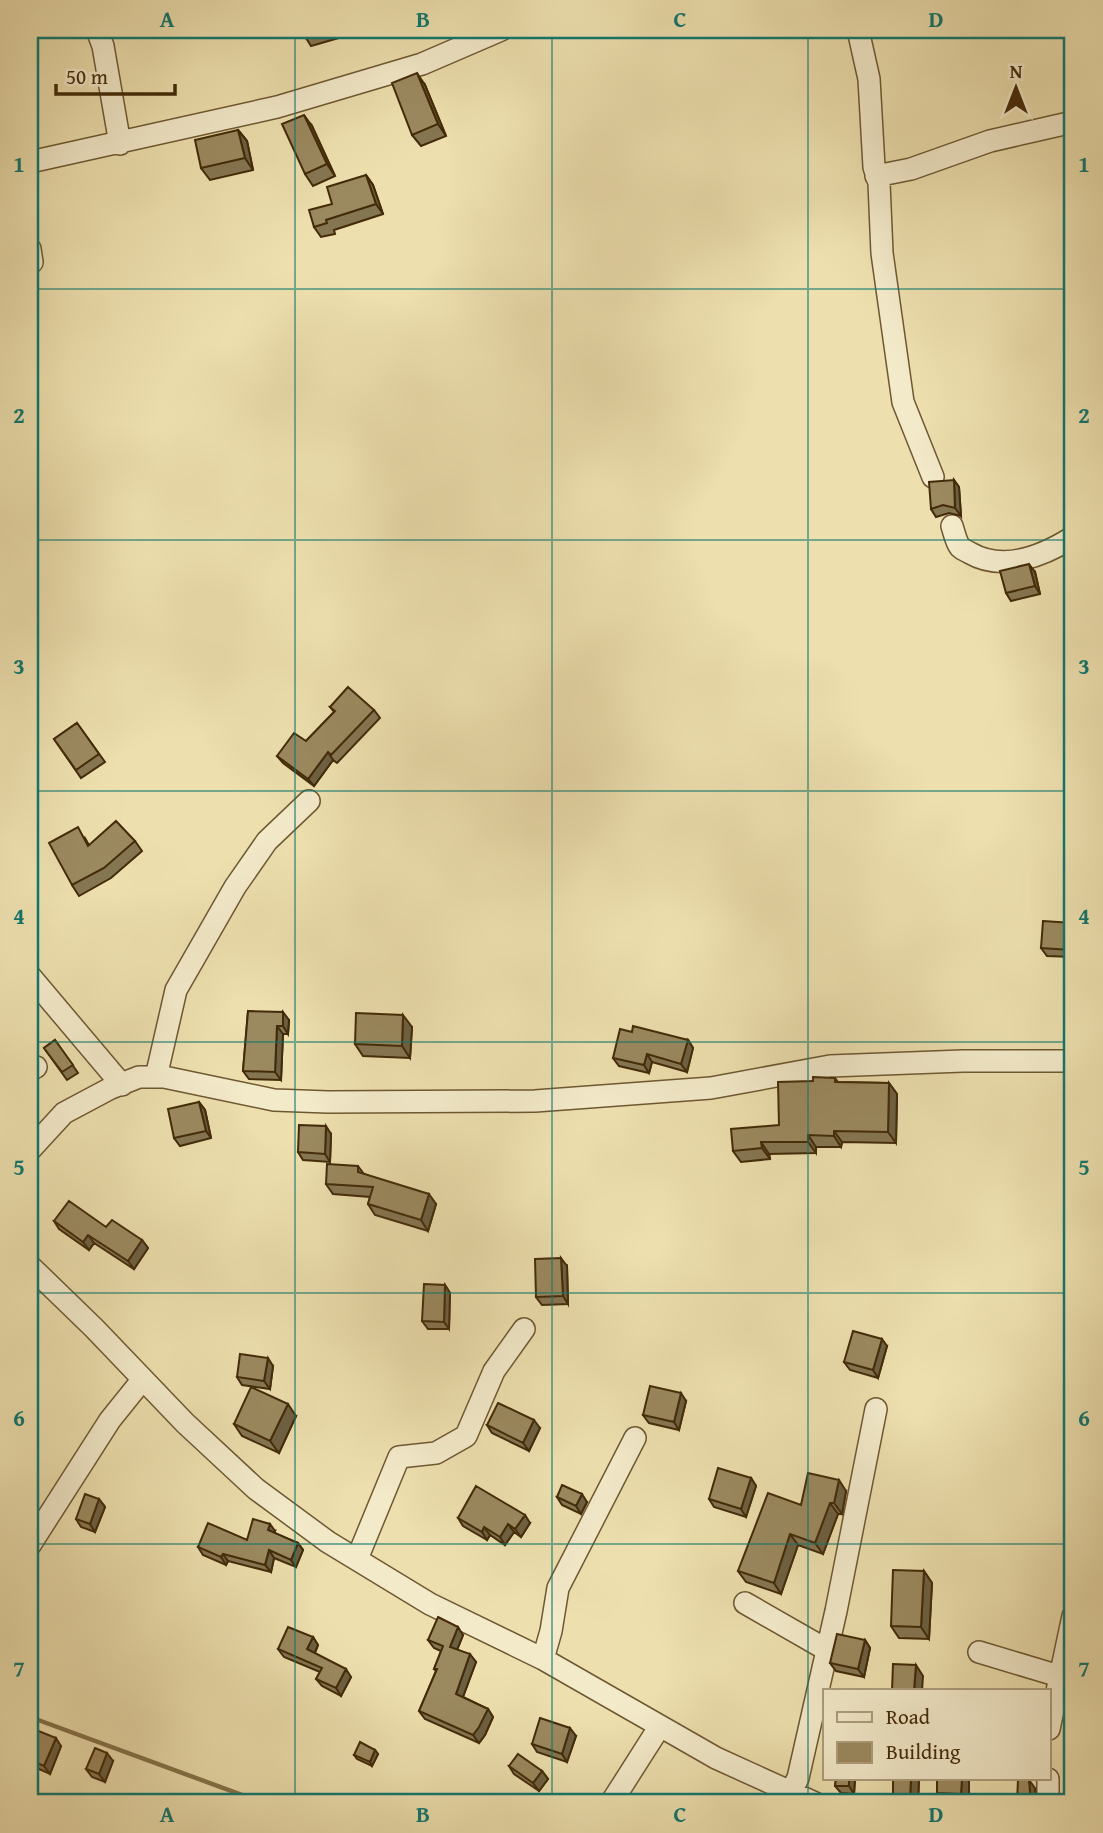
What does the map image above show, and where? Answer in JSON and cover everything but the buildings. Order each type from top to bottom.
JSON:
[{"type":"street","points":[[97,30],[103,46],[120,144]]},
{"type":"street","points":[[30,162],[276,107],[422,64],[501,30]]},
{"type":"street","points":[[858,30],[869,79],[874,167],[879,183],[882,253],[902,402],[933,477]]},
{"type":"street","points":[[876,176],[911,169],[990,141],[1073,122]]},
{"type":"street","points":[[30,249],[30,263]]},
{"type":"street","points":[[952,526],[960,547],[982,560],[1008,561],[1035,557],[1054,550],[1073,537]]},
{"type":"street","points":[[156,1077],[176,990],[235,887],[267,841],[309,801]]},
{"type":"street","points":[[30,976],[122,1085]]},
{"type":"street","points":[[30,1150],[64,1113],[111,1088],[139,1077],[156,1077],[222,1088],[274,1100],[535,1101],[711,1088],[831,1066],[962,1061],[1073,1061]]},
{"type":"street","points":[[30,1266],[185,1423],[256,1489],[328,1542],[430,1604],[543,1659],[716,1758],[815,1803]]},
{"type":"street","points":[[357,1559],[399,1457],[436,1453],[466,1436],[494,1371],[524,1329]]},
{"type":"street","points":[[30,1545],[110,1420],[143,1379]]},
{"type":"street","points":[[790,1793],[798,1778],[827,1650],[876,1409]]},
{"type":"street","points":[[543,1659],[558,1588],[635,1438]]},
{"type":"street","points":[[745,1603],[827,1650]]},
{"type":"street","points":[[1050,1724],[1073,1616]]},
{"type":"street","points":[[979,1652],[1059,1676]]},
{"type":"street","points":[[611,1803],[660,1726]]},
{"type":"street","points":[[1048,1780],[1048,1803]]},
{"type":"waterway","points":[[30,1717],[264,1803]]}]
